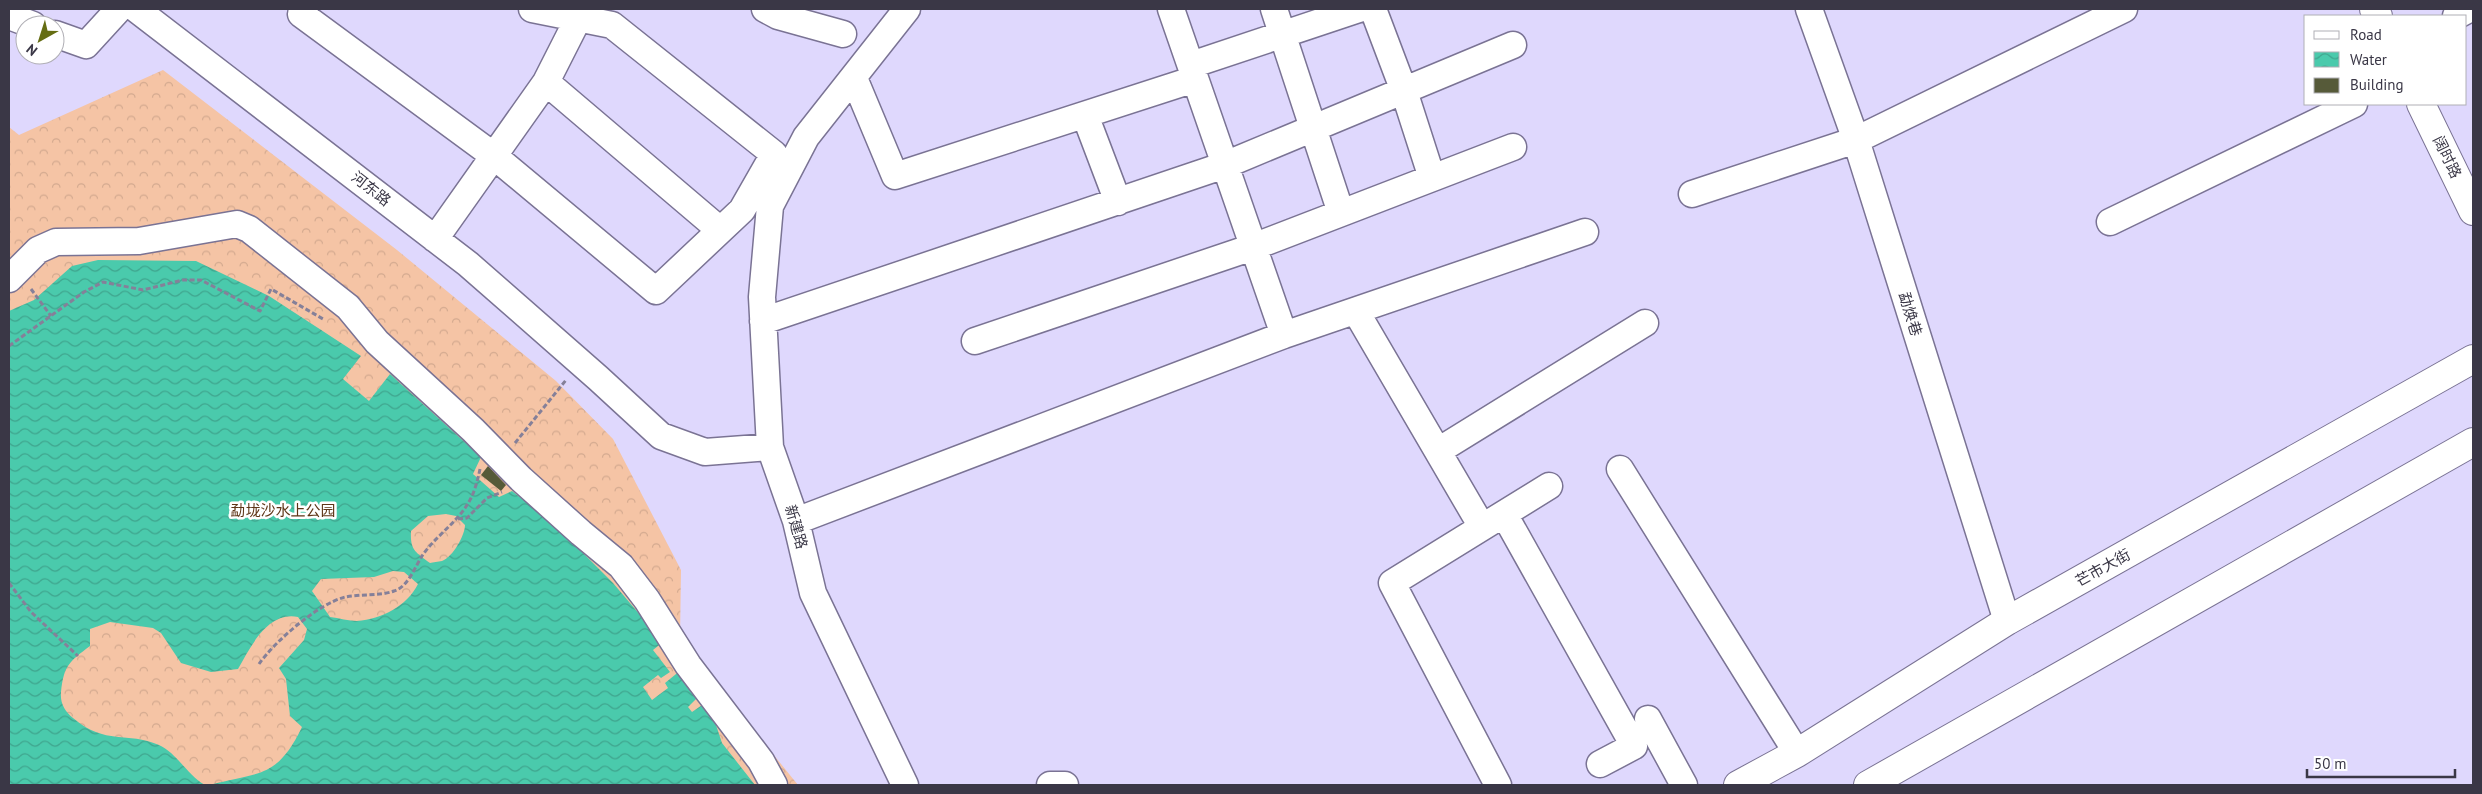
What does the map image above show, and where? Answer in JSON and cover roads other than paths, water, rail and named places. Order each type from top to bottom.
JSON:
[{"type":"main road","name":"阔时路","points":[[2421,105],[2473,211]]},
{"type":"main road","name":"芒市大街","points":[[1738,785],[1797,753],[2007,621],[2473,359]]},
{"type":"main road","points":[[1868,785],[2473,442]]},
{"type":"street","points":[[65,38],[86,45],[119,9]]},
{"type":"street","name":"河东路","points":[[136,9],[468,264],[590,371],[660,436],[705,452],[770,448]]},
{"type":"street","points":[[305,9],[301,14],[494,156],[656,291],[742,210],[774,154],[612,25],[581,13],[532,9]]},
{"type":"street","points":[[765,9],[778,16],[843,34]]},
{"type":"street","name":"新建路","points":[[905,785],[813,593],[796,521],[770,448],[762,297],[770,206],[806,138],[907,9]]},
{"type":"street","points":[[1171,9],[1284,335]]},
{"type":"street","points":[[1274,9],[1341,213]]},
{"type":"street","points":[[854,78],[895,176],[1085,115],[1284,36],[1359,9]]},
{"type":"street","points":[[1373,9],[1404,91],[1432,178]]},
{"type":"street","name":"勐焕巷","points":[[1809,9],[1856,140],[2007,621]]},
{"type":"street","points":[[1692,194],[1856,140],[2124,9]]},
{"type":"street","points":[[2458,15],[2469,9]]},
{"type":"street","points":[[435,239],[546,82],[581,13]]},
{"type":"street","points":[[763,321],[1225,165],[1514,46]]},
{"type":"street","points":[[546,82],[720,230]]},
{"type":"street","points":[[2110,222],[2352,105]]},
{"type":"street","points":[[1085,115],[1118,202]]},
{"type":"street","points":[[975,340],[1253,247],[1513,147]]},
{"type":"street","points":[[20,284],[38,250],[56,242],[139,241],[238,224],[249,229],[348,307],[377,342],[581,533],[621,566],[647,600],[688,665],[762,761],[774,785]]},
{"type":"street","points":[[796,521],[1284,335],[1585,232]]},
{"type":"street","points":[[1361,320],[1438,451],[1493,521],[1634,746],[1600,764]]},
{"type":"street","points":[[1438,451],[1645,323]]},
{"type":"street","points":[[1620,469],[1797,753]]},
{"type":"street","points":[[1498,785],[1392,583],[1548,486]]},
{"type":"street","points":[[1648,719],[1684,785]]},
{"type":"street","points":[[1050,785],[1065,785]]},
{"type":"water","name":"勐垅沙水上公园","points":[[98,260],[196,261],[269,296],[361,356],[343,379],[369,401],[390,374],[481,457],[473,474],[499,497],[512,491],[554,524],[613,583],[663,642],[653,650],[670,672],[661,678],[658,675],[643,687],[652,700],[668,688],[665,683],[681,670],[701,694],[688,707],[692,712],[708,701],[722,743],[755,785],[209,785],[254,775],[275,765],[293,744],[302,727],[290,716],[286,679],[279,668],[304,640],[307,629],[298,617],[287,617],[278,619],[262,632],[238,669],[211,672],[181,663],[161,633],[153,628],[110,622],[90,629],[90,646],[72,660],[66,670],[62,683],[61,700],[65,710],[73,718],[96,732],[159,745],[172,754],[193,776],[205,785],[9,785],[9,311],[34,300],[72,266]],"holes":[[[446,514],[456,516],[465,525],[463,534],[458,545],[446,559],[430,563],[414,550],[411,542],[411,531],[428,516]],[[393,571],[404,572],[418,584],[407,599],[393,610],[366,620],[354,621],[330,617],[312,591],[321,579],[374,577]]]}]
